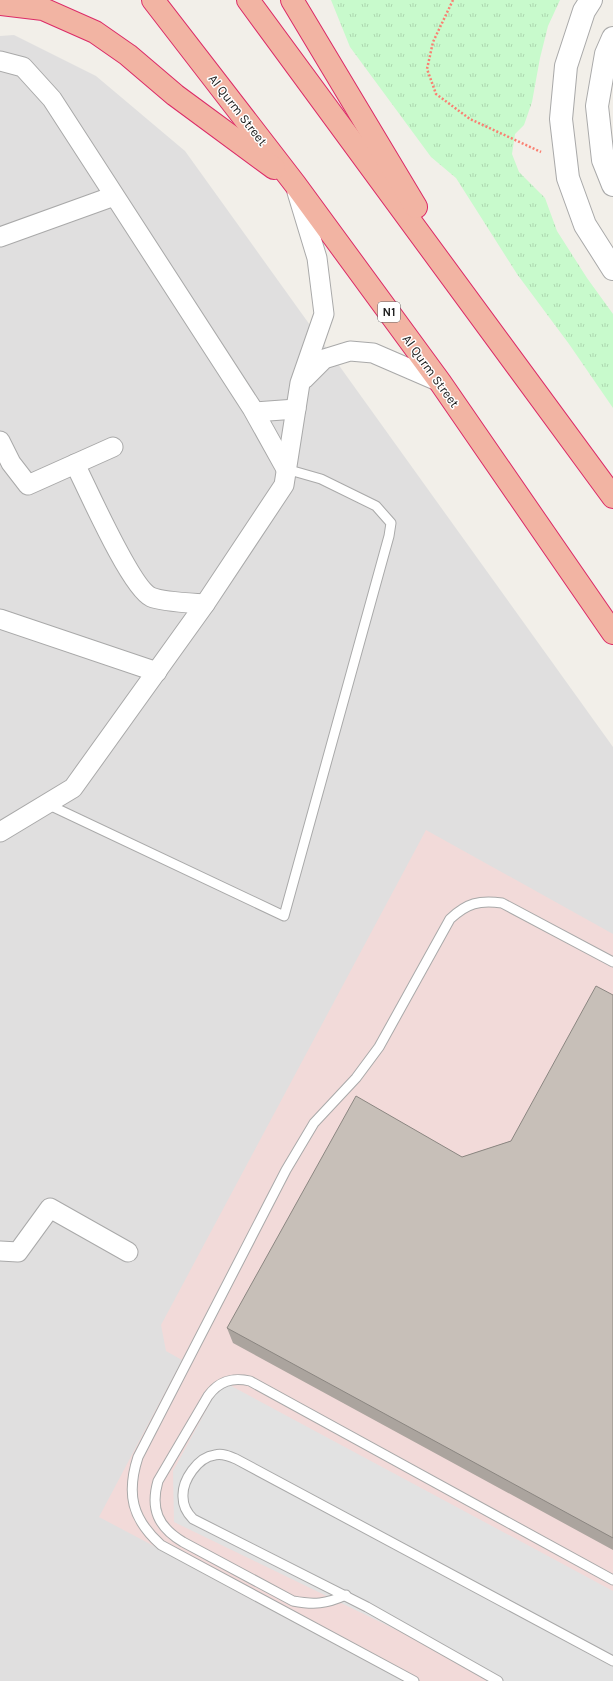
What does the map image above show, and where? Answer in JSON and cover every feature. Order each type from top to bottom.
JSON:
[{"type":"highway","name":"Al Qurm Street","points":[[153,0],[295,184],[440,382],[613,633]]},
{"type":"highway","points":[[248,0],[613,498]]},
{"type":"highway","points":[[292,0],[488,326]]},
{"type":"highway","points":[[0,4],[43,9],[95,32],[128,55],[175,95],[295,184]]},
{"type":"street","points":[[591,0],[584,11],[566,66],[560,119],[568,178],[585,225],[613,269]]},
{"type":"street","points":[[613,38],[606,54],[596,106],[603,160],[613,185]]},
{"type":"street","points":[[0,61],[23,67],[52,99],[255,412],[286,469]]},
{"type":"street","points":[[0,832],[73,788],[205,604],[284,485],[300,383],[324,314],[317,258],[295,184]]},
{"type":"street","points":[[0,237],[114,196]]},
{"type":"street","points":[[300,383],[324,359],[350,351],[373,353],[440,382]]},
{"type":"street","points":[[255,412],[296,409]]},
{"type":"street","points":[[0,441],[5,466],[28,485],[113,447]]},
{"type":"street","points":[[75,464],[124,563],[138,585],[150,597],[185,603],[205,604]]},
{"type":"street","points":[[0,619],[157,672]]},
{"type":"street","points":[[0,1251],[18,1252],[50,1208],[128,1252]]},
{"type":"lane","points":[[47,804],[284,916],[389,536],[391,523],[376,506],[321,479],[286,469]]},
{"type":"lane","points":[[414,1681],[161,1545],[149,1534],[139,1521],[133,1505],[131,1489],[133,1473],[138,1457],[286,1170],[314,1123],[356,1078],[380,1046],[450,919],[461,910],[474,903],[488,901],[502,903],[613,962]]},
{"type":"lane","points":[[346,1595],[333,1601],[320,1604],[293,1600],[172,1536],[158,1517],[155,1505],[155,1493],[158,1481],[208,1396],[214,1388],[222,1383],[241,1379],[250,1381],[613,1580]]},
{"type":"lane","points":[[494,1680],[346,1595],[193,1519],[188,1513],[182,1498],[186,1482],[196,1465],[205,1458],[215,1454],[226,1455],[236,1459],[613,1661]]},
{"type":"path","points":[[453,0],[433,42],[427,69],[436,94],[470,119],[566,164]]},
{"type":"shaded area","points":[[14,35],[96,76],[185,151],[613,747],[613,1681],[0,1681],[0,36]]},
{"type":"shaded area","points":[[426,830],[613,934],[613,1681],[409,1681],[99,1517],[182,1360],[166,1351],[161,1325]]},
{"type":"shaded area","points":[[222,1381],[613,1591],[613,1681],[502,1681],[174,1522],[173,1471]]},
{"type":"green space","points":[[331,0],[560,0],[548,26],[540,58],[532,102],[524,125],[515,134],[512,154],[519,172],[545,198],[557,231],[587,278],[613,314],[613,408],[569,344],[517,274],[456,178],[431,157],[350,47]]},
{"type":"building","points":[[596,986],[613,995],[613,1538],[227,1328],[356,1096],[462,1157],[511,1141]]}]
